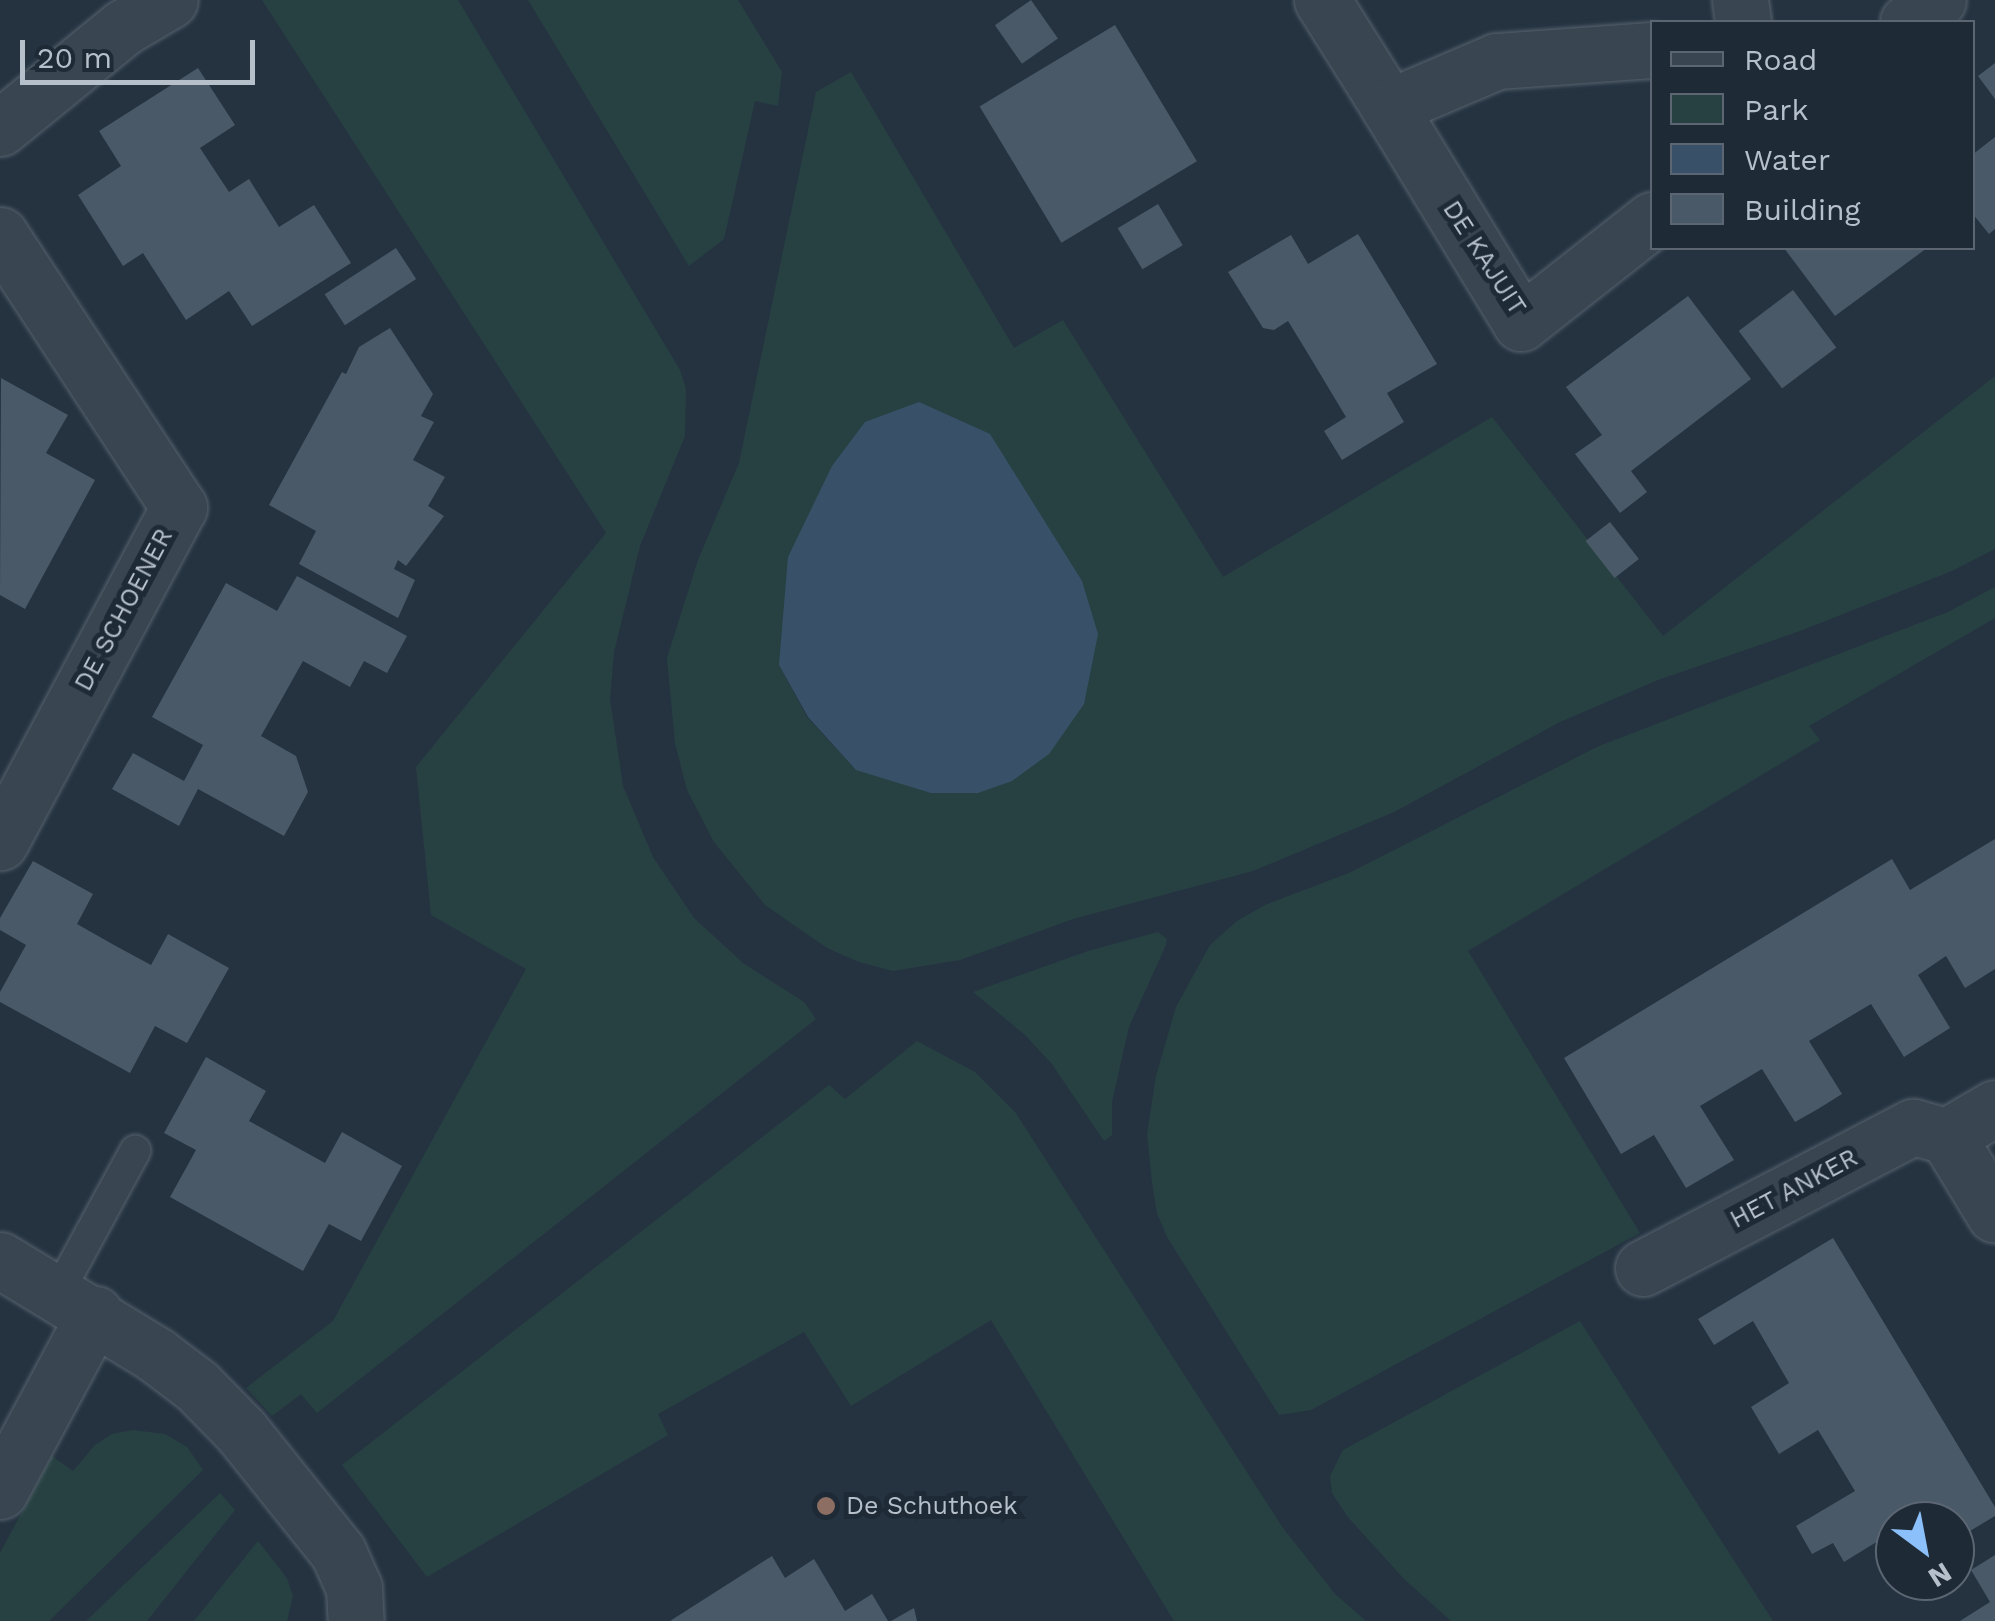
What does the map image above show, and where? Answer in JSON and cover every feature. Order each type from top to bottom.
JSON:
[{"type":"street","points":[[0,128],[124,28],[170,0]]},
{"type":"street","name":"DE KAJUIT","points":[[1322,0],[1521,323],[1650,222]]},
{"type":"street","points":[[1911,20],[1938,0]]},
{"type":"street","points":[[1389,107],[1497,61],[1650,50]]},
{"type":"street","name":"DE SCHOENER","points":[[0,235],[179,507],[0,842]]},
{"type":"street","points":[[1995,1108],[1948,1136],[1995,1215]]},
{"type":"street","name":"HET ANKER","points":[[1643,1268],[1913,1127],[1948,1136]]},
{"type":"street","points":[[0,1260],[76,1304],[196,1386],[264,1457],[338,1552],[354,1588],[356,1621]]},
{"type":"street","points":[[0,1491],[76,1304]]},
{"type":"lane","points":[[76,1304],[135,1151]]},
{"type":"green space","points":[[262,0],[458,0],[680,370],[686,389],[685,436],[640,546],[614,652],[610,699],[623,786],[653,857],[694,918],[743,963],[804,1002],[816,1019],[317,1413],[301,1394],[272,1416],[246,1388],[333,1321],[526,969],[431,915],[416,767],[606,533]]},
{"type":"green space","points":[[528,0],[738,0],[782,72],[778,106],[755,101],[724,239],[689,266]]},
{"type":"green space","points":[[851,72],[1014,348],[1063,320],[1223,577],[1492,417],[1663,636],[1995,376],[1995,549],[1952,571],[1800,631],[1658,680],[1560,722],[1394,812],[1253,871],[1073,919],[960,960],[893,971],[859,962],[827,948],[765,905],[714,842],[687,790],[675,743],[667,658],[698,560],[739,463],[816,92]],"holes":[[[779,665],[856,770],[807,717]]]},
{"type":"green space","points":[[1995,587],[1995,618],[1809,726],[1820,740],[1468,951],[1640,1233],[1311,1410],[1279,1415],[1167,1237],[1157,1213],[1152,1183],[1147,1134],[1156,1076],[1176,1007],[1210,945],[1237,921],[1265,905],[1349,873],[1599,746],[1948,612]]},
{"type":"green space","points":[[1158,932],[1167,939],[1166,945],[1129,1027],[1112,1102],[1112,1135],[1104,1141],[1052,1064],[1025,1035],[973,992],[1088,951]]},
{"type":"green space","points":[[917,1041],[975,1072],[1015,1112],[1283,1528],[1335,1594],[1366,1621],[1174,1621],[991,1320],[851,1406],[804,1332],[658,1414],[668,1435],[427,1577],[342,1465],[829,1085],[845,1099]]},
{"type":"green space","points":[[1580,1321],[1773,1621],[1451,1621],[1404,1579],[1347,1516],[1332,1493],[1330,1476],[1343,1450]]},
{"type":"green space","points":[[133,1430],[165,1434],[187,1447],[203,1470],[49,1621],[0,1621],[0,1553],[52,1456],[73,1471],[95,1445],[112,1434]]},
{"type":"green space","points":[[220,1493],[235,1510],[147,1621],[86,1621]]},
{"type":"green space","points":[[258,1541],[287,1578],[293,1596],[287,1621],[194,1621]]},
{"type":"water","points":[[919,402],[990,434],[1082,581],[1098,634],[1084,704],[1049,754],[1012,781],[978,793],[931,793],[856,770],[808,717],[779,665],[788,557],[832,466],[865,422]]},
{"type":"building","points":[[1031,0],[1058,39],[1022,64],[995,25]]},
{"type":"building","points":[[1115,25],[1197,161],[1061,243],[980,106]]},
{"type":"building","points":[[1995,63],[1995,99],[1978,76]]},
{"type":"building","points":[[198,68],[235,125],[200,148],[229,192],[249,179],[279,227],[314,205],[351,263],[252,326],[229,291],[186,320],[143,253],[123,266],[78,195],[121,166],[99,131]]},
{"type":"building","points":[[1995,137],[1995,229],[1989,234],[1975,217],[1975,153]]},
{"type":"building","points":[[1158,204],[1183,245],[1142,269],[1118,228]]},
{"type":"building","points":[[1358,234],[1437,364],[1387,393],[1404,422],[1342,460],[1324,431],[1346,417],[1307,352],[1288,321],[1274,330],[1263,328],[1228,272],[1291,235],[1308,264]]},
{"type":"building","points":[[396,248],[416,279],[345,325],[325,294]]},
{"type":"building","points":[[1786,250],[1924,250],[1835,316]]},
{"type":"building","points":[[1793,290],[1836,348],[1782,388],[1739,331]]},
{"type":"building","points":[[1688,296],[1751,379],[1631,471],[1647,492],[1620,513],[1575,454],[1602,435],[1566,387]]},
{"type":"building","points":[[390,328],[433,394],[421,416],[434,422],[413,460],[445,477],[428,506],[444,516],[406,566],[398,560],[394,569],[415,580],[398,618],[299,564],[316,531],[269,505],[359,347]]},
{"type":"building","points":[[1,378],[68,415],[46,453],[95,480],[25,609],[0,595]]},
{"type":"building","points":[[1610,522],[1639,559],[1615,578],[1586,541]]},
{"type":"building","points":[[297,576],[407,636],[387,673],[364,661],[350,687],[303,661],[261,736],[296,756],[308,792],[284,836],[198,789],[179,826],[112,789],[133,753],[184,781],[203,745],[152,717],[226,583],[277,611]]},
{"type":"building","points":[[1995,839],[1995,969],[1965,988],[1946,956],[1918,975],[1950,1028],[1904,1057],[1871,1004],[1809,1041],[1842,1094],[1818,1109],[1795,1122],[1762,1069],[1700,1106],[1734,1160],[1686,1188],[1654,1135],[1621,1154],[1564,1058],[1892,859],[1910,890]]},
{"type":"building","points":[[33,861],[93,894],[77,924],[114,945],[151,965],[168,934],[229,968],[187,1043],[155,1026],[130,1073],[0,1002],[0,992],[26,945],[0,930],[0,918]]},
{"type":"building","points":[[206,1057],[266,1091],[249,1121],[325,1163],[342,1132],[402,1166],[361,1241],[329,1224],[303,1271],[170,1197],[196,1150],[164,1133]]},
{"type":"building","points":[[1833,1238],[1995,1507],[1995,1516],[1975,1528],[1975,1501],[1875,1501],[1875,1543],[1844,1562],[1833,1543],[1812,1554],[1796,1526],[1855,1491],[1818,1430],[1779,1454],[1751,1407],[1789,1383],[1753,1321],[1714,1345],[1698,1319]]},
{"type":"building","points":[[1995,1555],[1995,1621],[1960,1621],[1990,1602],[1975,1577],[1975,1568]]},
{"type":"building","points":[[772,1556],[785,1578],[814,1559],[845,1611],[872,1594],[888,1621],[670,1621]]},
{"type":"building","points":[[914,1608],[917,1621],[891,1621]]},
{"type":"place","name":"De Schuthoek","points":[[826,1506]]}]
